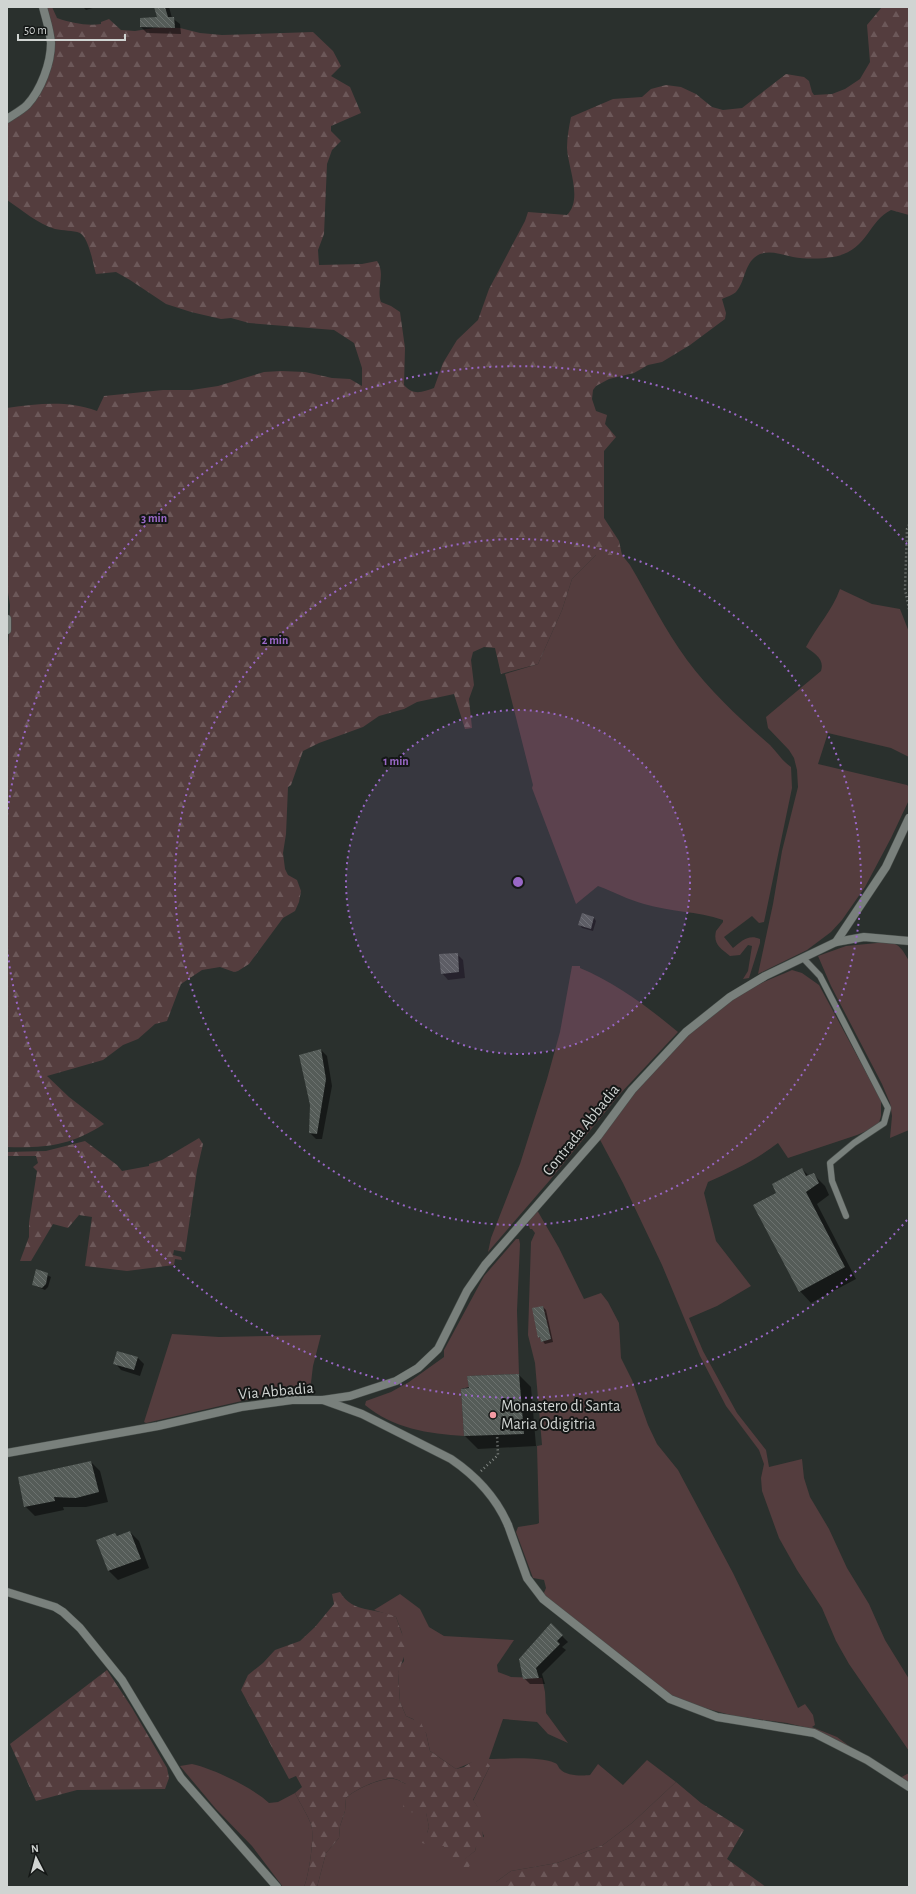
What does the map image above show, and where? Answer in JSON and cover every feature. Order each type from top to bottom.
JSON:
[{"type":"street","points":[[7,119],[27,105],[40,85],[48,64],[51,44],[49,26],[42,7]]},
{"type":"street","points":[[7,619],[7,630]]},
{"type":"street","points":[[836,942],[886,867],[909,818]]},
{"type":"street","name":"Contrada Abbadia","points":[[323,1400],[350,1396],[396,1381],[418,1368],[438,1349],[467,1291],[485,1264],[598,1136],[632,1090],[686,1032],[730,997],[836,942],[864,937],[909,941]]},
{"type":"street","name":"Via Abbadia","points":[[7,1453],[158,1426],[241,1407],[292,1400],[323,1400],[362,1414],[439,1452],[451,1459],[473,1476],[492,1496],[508,1525],[527,1578],[543,1599],[670,1699],[717,1717],[814,1733],[867,1760],[909,1788]]},
{"type":"street","points":[[7,1592],[55,1607],[63,1612],[80,1628],[122,1680],[181,1778],[277,1887]]},
{"type":"lane","points":[[803,958],[820,976],[888,1108],[884,1123],[854,1143],[830,1163],[832,1181],[846,1216]]},
{"type":"path","points":[[909,525],[907,529],[905,589],[909,609]]},
{"type":"path","points":[[473,1476],[481,1471],[498,1455],[496,1435]]},
{"type":"green space","points":[[45,7],[52,7],[57,18],[62,20],[79,24],[96,25],[109,19],[121,30],[135,31],[160,27],[180,28],[200,33],[222,35],[313,32],[333,51],[341,66],[331,76],[350,87],[361,113],[331,126],[331,131],[341,141],[332,150],[327,164],[324,234],[318,250],[319,265],[362,264],[377,261],[381,271],[381,302],[400,312],[405,348],[404,385],[411,391],[415,392],[422,392],[434,388],[443,363],[457,340],[478,320],[489,289],[525,221],[528,212],[567,215],[572,208],[574,192],[567,148],[571,117],[613,99],[642,97],[651,89],[666,85],[681,87],[696,94],[712,107],[723,110],[742,108],[786,74],[804,77],[809,81],[814,95],[832,94],[845,89],[860,79],[870,62],[867,25],[882,7],[909,7],[909,215],[891,210],[877,221],[854,249],[845,254],[833,257],[808,258],[773,253],[760,254],[751,261],[736,292],[722,299],[726,313],[725,319],[690,345],[662,362],[648,365],[634,373],[609,379],[596,386],[593,390],[592,399],[596,411],[607,415],[605,424],[616,437],[604,451],[604,518],[619,541],[622,555],[596,555],[572,579],[562,610],[538,664],[501,674],[495,648],[484,647],[473,652],[471,660],[474,685],[469,699],[472,728],[465,729],[454,694],[417,702],[404,709],[379,716],[363,727],[319,743],[303,751],[291,785],[288,787],[286,834],[283,853],[285,869],[288,875],[297,880],[301,891],[299,902],[295,911],[283,918],[249,964],[234,972],[220,967],[202,970],[181,984],[167,1021],[155,1024],[138,1039],[123,1045],[103,1060],[47,1076],[69,1097],[104,1124],[80,1137],[57,1144],[34,1147],[7,1147],[7,679],[10,605],[7,586],[7,408],[41,404],[63,404],[74,405],[97,411],[104,396],[163,390],[192,390],[218,386],[264,372],[305,372],[332,378],[350,379],[362,386],[362,368],[354,343],[334,330],[249,323],[231,318],[221,319],[166,304],[116,272],[96,274],[86,240],[80,233],[58,230],[49,227],[7,200],[7,122],[17,114],[51,67]]},
{"type":"green space","points":[[596,555],[622,555],[630,565],[671,637],[705,683],[791,767],[792,788],[764,922],[759,923],[752,916],[724,937],[733,948],[742,941],[752,937],[760,939],[749,978],[743,979],[748,971],[752,946],[748,945],[740,955],[730,956],[723,951],[716,943],[715,935],[723,920],[703,915],[654,907],[598,886],[576,904],[532,788],[533,785],[505,674],[538,664],[562,610],[572,579]]},
{"type":"green space","points":[[840,589],[872,604],[900,609],[909,632],[909,757],[891,748],[828,733],[818,764],[907,785],[909,787],[909,800],[865,887],[842,920],[831,932],[807,950],[758,974],[773,904],[782,851],[798,787],[797,770],[794,758],[789,750],[768,728],[766,717],[821,671],[822,667],[820,660],[806,647],[829,611]]},
{"type":"green space","points":[[887,942],[898,946],[909,961],[909,1130],[890,1138],[892,1116],[890,1103],[882,1084],[831,986],[818,956],[846,946]]},
{"type":"green space","points":[[572,966],[580,966],[580,968],[619,988],[678,1032],[619,1095],[550,1180],[488,1252],[491,1238],[520,1164],[547,1079],[560,1032]]},
{"type":"green space","points":[[792,970],[802,973],[819,985],[881,1100],[881,1116],[878,1126],[857,1135],[788,1158],[778,1143],[744,1165],[708,1182],[704,1193],[716,1241],[751,1286],[717,1306],[689,1318],[703,1351],[737,1413],[766,1450],[769,1467],[802,1459],[804,1478],[810,1497],[829,1529],[847,1568],[869,1604],[885,1640],[909,1679],[909,1751],[849,1664],[836,1641],[822,1608],[797,1570],[779,1538],[762,1491],[761,1478],[764,1464],[759,1450],[726,1406],[700,1356],[662,1265],[623,1183],[598,1136],[645,1079],[698,1026],[737,996],[757,985]]},
{"type":"green space","points":[[199,1138],[203,1144],[197,1170],[185,1252],[174,1250],[173,1255],[181,1257],[182,1260],[175,1259],[174,1265],[127,1271],[85,1266],[92,1217],[79,1215],[68,1228],[53,1224],[31,1261],[20,1261],[29,1237],[29,1223],[37,1171],[33,1167],[38,1163],[36,1156],[7,1156],[7,1152],[46,1151],[85,1141],[117,1165],[122,1171],[149,1166],[149,1164],[162,1160]]},
{"type":"green space","points":[[537,1210],[559,1248],[584,1299],[601,1293],[608,1302],[619,1323],[621,1358],[632,1380],[648,1425],[657,1444],[678,1470],[733,1573],[798,1708],[805,1704],[813,1715],[815,1725],[812,1727],[837,1737],[872,1763],[898,1779],[909,1773],[909,1787],[809,1730],[808,1728],[787,1723],[734,1716],[679,1701],[606,1648],[543,1595],[546,1588],[544,1580],[533,1578],[516,1532],[518,1527],[539,1523],[537,1446],[542,1445],[535,1363],[528,1335],[531,1242],[535,1233],[532,1229],[530,1229],[528,1223]]},
{"type":"green space","points":[[516,1239],[519,1239],[520,1244],[517,1311],[519,1374],[467,1376],[469,1387],[461,1389],[464,1436],[438,1434],[399,1424],[376,1413],[365,1405],[366,1401],[391,1392],[409,1382],[444,1357],[444,1350],[484,1276]]},
{"type":"green space","points":[[172,1334],[219,1337],[321,1335],[313,1366],[310,1391],[285,1391],[146,1423],[144,1422]]},
{"type":"green space","points":[[340,1592],[351,1604],[396,1617],[405,1642],[405,1654],[398,1673],[400,1702],[406,1716],[421,1723],[426,1733],[430,1751],[456,1769],[464,1767],[478,1758],[484,1759],[490,1766],[473,1800],[480,1810],[484,1845],[476,1847],[475,1851],[464,1860],[471,1863],[468,1869],[445,1858],[444,1846],[422,1843],[422,1835],[427,1833],[429,1827],[426,1813],[407,1812],[403,1809],[406,1784],[396,1779],[390,1779],[369,1784],[355,1791],[346,1798],[345,1811],[340,1826],[339,1838],[326,1853],[317,1887],[304,1887],[312,1846],[312,1829],[311,1824],[295,1793],[302,1787],[296,1776],[289,1779],[241,1690],[248,1675],[263,1663],[275,1650],[300,1641],[315,1627],[334,1604],[332,1594]]},
{"type":"green space","points":[[400,1594],[420,1609],[429,1627],[444,1636],[514,1640],[497,1665],[498,1672],[511,1677],[542,1678],[545,1692],[546,1713],[568,1743],[548,1734],[537,1722],[503,1719],[489,1759],[540,1759],[556,1763],[560,1769],[566,1773],[579,1775],[590,1775],[598,1764],[623,1785],[647,1760],[676,1782],[632,1823],[603,1845],[557,1863],[511,1871],[496,1882],[496,1887],[317,1887],[326,1853],[339,1838],[340,1826],[345,1811],[346,1798],[362,1788],[376,1782],[394,1779],[406,1784],[406,1793],[422,1812],[426,1812],[429,1827],[427,1833],[444,1845],[446,1853],[463,1860],[475,1851],[476,1847],[484,1836],[481,1827],[479,1809],[473,1801],[490,1766],[473,1762],[456,1769],[430,1751],[426,1733],[413,1719],[406,1716],[400,1702],[398,1673],[399,1667],[404,1661],[402,1633],[396,1617],[374,1610]]},
{"type":"green space","points":[[107,1670],[132,1708],[167,1768],[169,1778],[165,1789],[77,1790],[36,1801],[10,1744]]},
{"type":"green space","points":[[192,1764],[233,1780],[262,1797],[269,1803],[278,1802],[295,1793],[311,1824],[312,1829],[311,1856],[304,1887],[283,1887],[252,1846],[216,1809],[180,1766]]},
{"type":"green space","points":[[676,1782],[701,1803],[744,1830],[727,1859],[766,1887],[496,1887],[496,1882],[511,1871],[557,1863],[603,1845],[632,1823]]},
{"type":"building","points":[[154,7],[165,7],[168,17],[174,17],[175,28],[140,27],[140,18],[157,17]]},
{"type":"building","points":[[582,913],[594,917],[591,929],[578,925]]},
{"type":"building","points":[[458,953],[459,972],[441,974],[439,954]]},
{"type":"building","points":[[321,1049],[326,1079],[317,1134],[309,1133],[310,1105],[299,1055]]},
{"type":"building","points":[[802,1168],[806,1176],[814,1173],[819,1183],[806,1192],[845,1267],[799,1292],[753,1205],[776,1193],[772,1184]]},
{"type":"building","points":[[36,1269],[48,1273],[46,1284],[42,1288],[32,1285]]},
{"type":"building","points":[[543,1306],[551,1339],[541,1342],[540,1337],[538,1338],[532,1308]]},
{"type":"building","points":[[117,1351],[138,1357],[134,1370],[113,1364]]},
{"type":"building","name":"Monastero di Santa Maria Odigitria","points":[[519,1374],[524,1434],[464,1436],[461,1389],[469,1388],[467,1376]]},
{"type":"building","points":[[91,1461],[99,1492],[76,1498],[54,1497],[55,1501],[24,1507],[18,1477]]},
{"type":"building","points":[[130,1531],[141,1559],[108,1571],[96,1540],[115,1533],[117,1536]]},
{"type":"building","points":[[551,1623],[563,1635],[557,1641],[560,1644],[536,1668],[539,1678],[523,1679],[519,1659]]},
{"type":"place","name":"Monastero di Santa Maria Odigitria","points":[[493,1415]]}]
